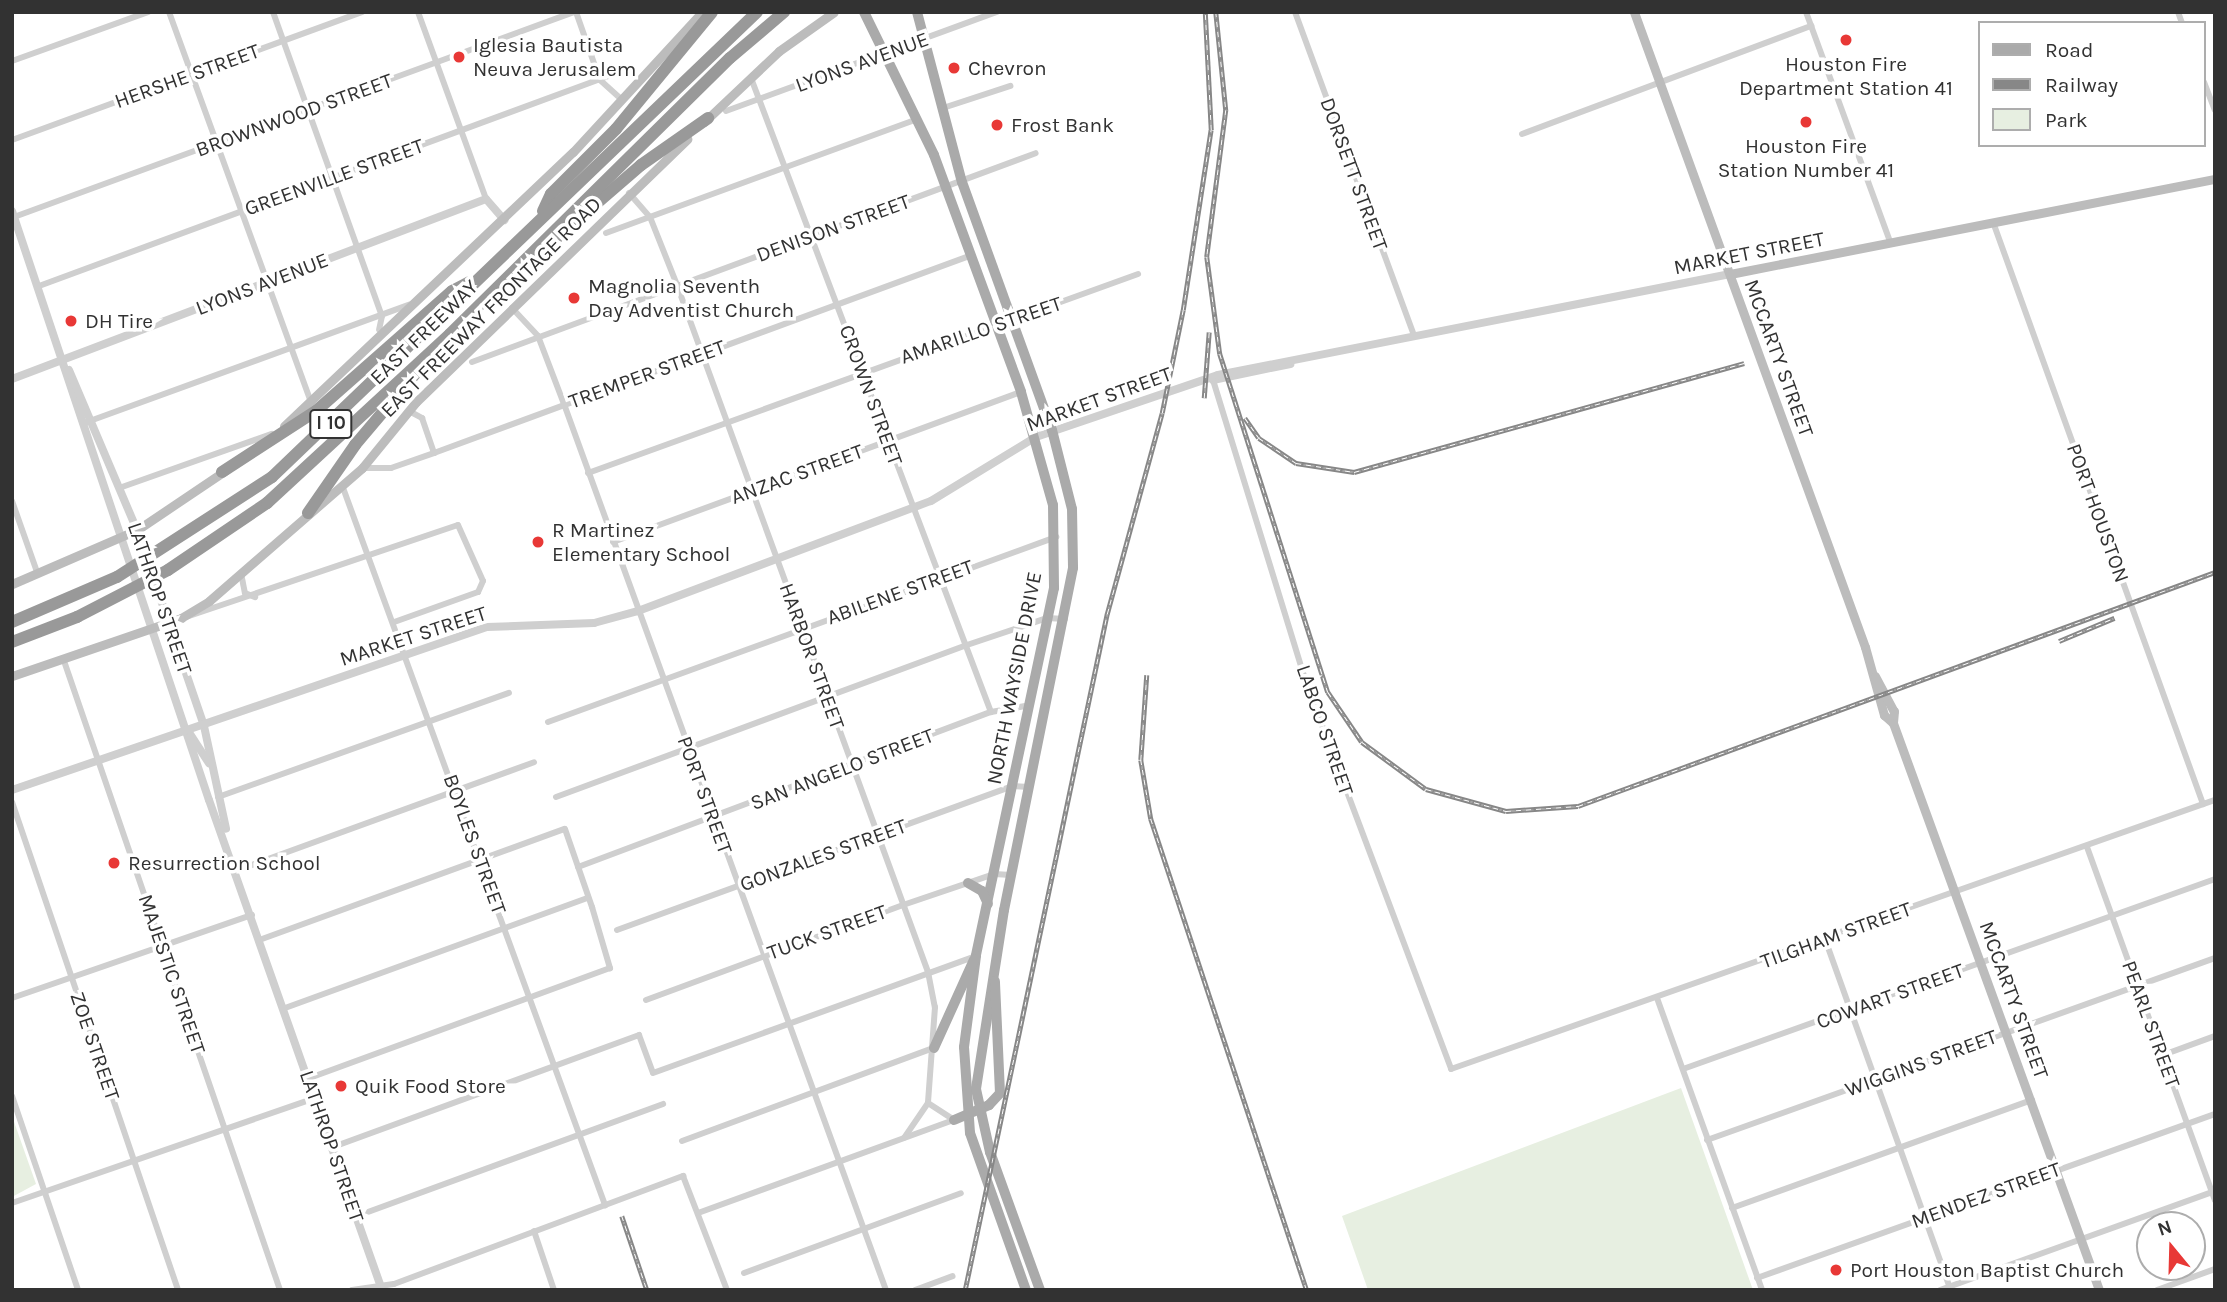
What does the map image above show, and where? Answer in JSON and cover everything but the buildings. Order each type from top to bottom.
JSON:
[{"type":"highway","points":[[538,220],[551,194],[616,129],[712,12]]},
{"type":"highway","name":"EAST FREEWAY","points":[[12,622],[117,577],[162,552],[310,444],[538,220],[757,12]]},
{"type":"highway","name":"EAST FREEWAY","points":[[12,642],[121,595],[169,570],[300,475],[428,355],[730,58],[784,12]]},
{"type":"highway","points":[[518,267],[547,251],[641,165],[708,118]]},
{"type":"highway","points":[[222,472],[316,411],[452,291],[482,276]]},
{"type":"highway","points":[[308,513],[355,445],[412,384],[428,355]]},
{"type":"main road","points":[[12,584],[138,530],[277,432],[504,220],[702,12]]},
{"type":"main road","name":"EAST FREEWAY FRONTAGE ROAD","points":[[12,676],[181,618],[242,572],[362,468],[409,411],[708,118],[751,78],[834,12]]},
{"type":"main road","points":[[856,12],[874,37]]},
{"type":"main road","name":"NORTH WAYSIDE DRIVE","points":[[864,12],[882,55],[917,119],[1021,392],[1036,437],[1056,537],[1047,618],[976,956],[964,1091],[973,1143],[1026,1290]]},
{"type":"main road","name":"NORTH WAYSIDE DRIVE","points":[[917,12],[927,39],[962,182],[1052,430],[1073,535],[1065,620],[1011,875],[976,1089],[990,1152],[1040,1290]]},
{"type":"main road","name":"MCCARTY STREET","points":[[1634,12],[1875,676],[1894,711],[1893,723],[2099,1290]]},
{"type":"main road","name":"MARKET STREET","points":[[1730,274],[2215,179]]},
{"type":"main road","points":[[968,883],[982,891],[988,905]]},
{"type":"main road","points":[[934,1048],[959,984],[976,956]]},
{"type":"main road","points":[[954,1120],[989,1105],[1000,1093],[994,968]]},
{"type":"street","points":[[12,61],[148,12]]},
{"type":"street","points":[[169,12],[312,402]]},
{"type":"street","points":[[273,12],[382,316],[381,333]]},
{"type":"street","name":"HERSHE STREET","points":[[12,139],[362,12]]},
{"type":"street","points":[[418,12],[486,199],[504,220]]},
{"type":"street","points":[[575,12],[600,80],[621,99]]},
{"type":"street","name":"BROWNWOOD STREET","points":[[13,214],[217,143],[575,12]]},
{"type":"street","name":"LYONS AVENUE","points":[[726,111],[997,12]]},
{"type":"street","name":"DORSETT STREET","points":[[1295,12],[1414,337]]},
{"type":"street","points":[[1806,12],[1890,242]]},
{"type":"street","points":[[1522,135],[1659,81],[1811,26]]},
{"type":"street","name":"GREENVILLE STREET","points":[[38,286],[630,68]]},
{"type":"street","name":"CROWN STREET","points":[[751,78],[762,98],[991,712]]},
{"type":"street","points":[[943,108],[1010,86]]},
{"type":"street","points":[[2206,87],[2215,110]]},
{"type":"street","points":[[606,233],[917,119]]},
{"type":"street","name":"DENISON STREET","points":[[472,362],[1036,153]]},
{"type":"street","name":"HARBOR STREET","points":[[629,193],[650,217],[677,285],[853,766],[876,836],[928,972],[935,1007],[928,1103]]},
{"type":"street","name":"LYONS AVENUE","points":[[12,379],[486,199]]},
{"type":"street","name":"LATHROP STREET","points":[[13,214],[86,423],[209,800],[229,844],[381,1287]]},
{"type":"street","name":"PORT HOUSTON","points":[[1993,222],[2203,804]]},
{"type":"street","name":"TREMPER STREET","points":[[362,468],[391,468],[434,453],[969,256]]},
{"type":"street","name":"AMARILLO STREET","points":[[589,473],[726,421],[1138,274]]},
{"type":"street","name":"MARKET STREET","points":[[12,790],[188,732],[487,627],[594,623],[638,611],[914,508],[950,492],[1036,437],[1052,430],[1213,380],[1730,274]]},
{"type":"street","points":[[86,423],[421,300]]},
{"type":"street","name":"PORT STREET","points":[[512,308],[538,336],[564,404],[662,680],[886,1290]]},
{"type":"street","points":[[365,322],[381,333]]},
{"type":"street","name":"LABCO STREET","points":[[1213,380],[1308,688],[1444,1060],[1457,1069]]},
{"type":"street","name":"ANZAC STREET","points":[[613,542],[1021,392]]},
{"type":"street","points":[[409,411],[422,418],[434,453]]},
{"type":"street","name":"LATHROP STREET","points":[[86,423],[122,487],[138,530],[204,726],[229,844]]},
{"type":"street","points":[[122,487],[277,432]]},
{"type":"street","name":"BOYLES STREET","points":[[342,485],[406,654],[605,1205]]},
{"type":"street","points":[[12,501],[38,575]]},
{"type":"street","points":[[181,618],[256,597],[458,525],[469,539],[482,586],[394,622]]},
{"type":"street","name":"ABILENE STREET","points":[[548,722],[939,577],[1056,537]]},
{"type":"street","points":[[242,572],[241,586],[256,597]]},
{"type":"street","points":[[556,797],[967,645],[1047,618],[1065,620]]},
{"type":"street","name":"MAJESTIC STREET","points":[[63,658],[280,1290]]},
{"type":"street","points":[[209,800],[509,693]]},
{"type":"street","name":"SAN ANGELO STREET","points":[[578,867],[991,712],[1029,705]]},
{"type":"street","points":[[188,732],[215,776]]},
{"type":"street","points":[[238,870],[534,762]]},
{"type":"street","name":"GONZALES STREET","points":[[617,930],[1012,786],[1029,787]]},
{"type":"street","name":"TILGHAM STREET","points":[[1457,1069],[2215,800]]},
{"type":"street","name":"ZOE STREET","points":[[12,802],[178,1290]]},
{"type":"street","points":[[262,939],[565,829],[578,867],[610,968],[309,1078]]},
{"type":"street","name":"PEARL STREET","points":[[2087,847],[2215,1201]]},
{"type":"street","name":"TUCK STREET","points":[[646,1000],[903,905],[994,874],[1011,875]]},
{"type":"street","name":"COWART STREET","points":[[1683,1069],[1851,1012],[2215,879]]},
{"type":"street","points":[[285,1008],[587,898]]},
{"type":"street","points":[[12,998],[253,914]]},
{"type":"street","points":[[1825,939],[1951,1288]]},
{"type":"street","points":[[332,1147],[639,1035],[653,1073],[976,956]]},
{"type":"street","name":"WIGGINS STREET","points":[[1707,1140],[2215,958]]},
{"type":"street","points":[[1657,998],[1762,1290]]},
{"type":"street","points":[[2162,1055],[2215,1036]]},
{"type":"street","points":[[682,1141],[934,1048]]},
{"type":"street","points":[[12,1096],[78,1290]]},
{"type":"street","points":[[12,1203],[316,1098]]},
{"type":"street","points":[[1732,1208],[2032,1100]]},
{"type":"street","points":[[904,1138],[928,1103],[954,1120]]},
{"type":"street","points":[[357,1216],[663,1104]]},
{"type":"street","name":"MENDEZ STREET","points":[[1757,1278],[2055,1169],[2215,1114]]},
{"type":"street","points":[[698,1213],[954,1120]]},
{"type":"street","points":[[352,1290],[381,1287],[683,1176],[727,1290]]},
{"type":"street","points":[[1940,1290],[2213,1191]]},
{"type":"street","points":[[744,1273],[961,1193]]},
{"type":"street","points":[[534,1231],[554,1290]]},
{"type":"street","points":[[2157,1290],[2215,1269]]},
{"type":"street","points":[[915,1290],[953,1276]]},
{"type":"green space","points":[[1681,1088],[1753,1290],[1368,1290],[1342,1216]]},
{"type":"green space","points":[[12,1116],[36,1184],[12,1197]]},
{"type":"railway","points":[[965,1290],[1107,614],[1162,413],[1183,310],[1211,130],[1205,12]]},
{"type":"railway","points":[[1216,12],[1226,110],[1207,257],[1220,354],[1328,692],[1362,742],[1426,789],[1506,811],[1578,806],[2215,572]]},
{"type":"railway","points":[[1204,398],[1209,332]]},
{"type":"railway","points":[[1245,418],[1259,438],[1296,463],[1354,472],[1744,363]]},
{"type":"railway","points":[[2059,641],[2114,618]]},
{"type":"railway","points":[[1147,675],[1141,760],[1151,819],[1307,1290]]},
{"type":"railway","points":[[622,1216],[647,1290]]},
{"type":"place","name":"Houston Fire Department Station 41","points":[[1846,40]]},
{"type":"place","name":"Iglesia Bautista Neuva Jerusalem","points":[[459,57]]},
{"type":"place","name":"Chevron","points":[[954,68]]},
{"type":"place","name":"Houston Fire Station Number 41","points":[[1806,122]]},
{"type":"place","name":"Frost Bank","points":[[997,125]]},
{"type":"place","name":"Magnolia Seventh Day Adventist Church","points":[[574,298]]},
{"type":"place","name":"DH Tire","points":[[71,321]]},
{"type":"place","name":"R Martinez Elementary School","points":[[538,542]]},
{"type":"place","name":"Resurrection School","points":[[114,863]]},
{"type":"place","name":"Quik Food Store","points":[[341,1086]]},
{"type":"place","name":"Port Houston Baptist Church","points":[[1836,1270]]}]
